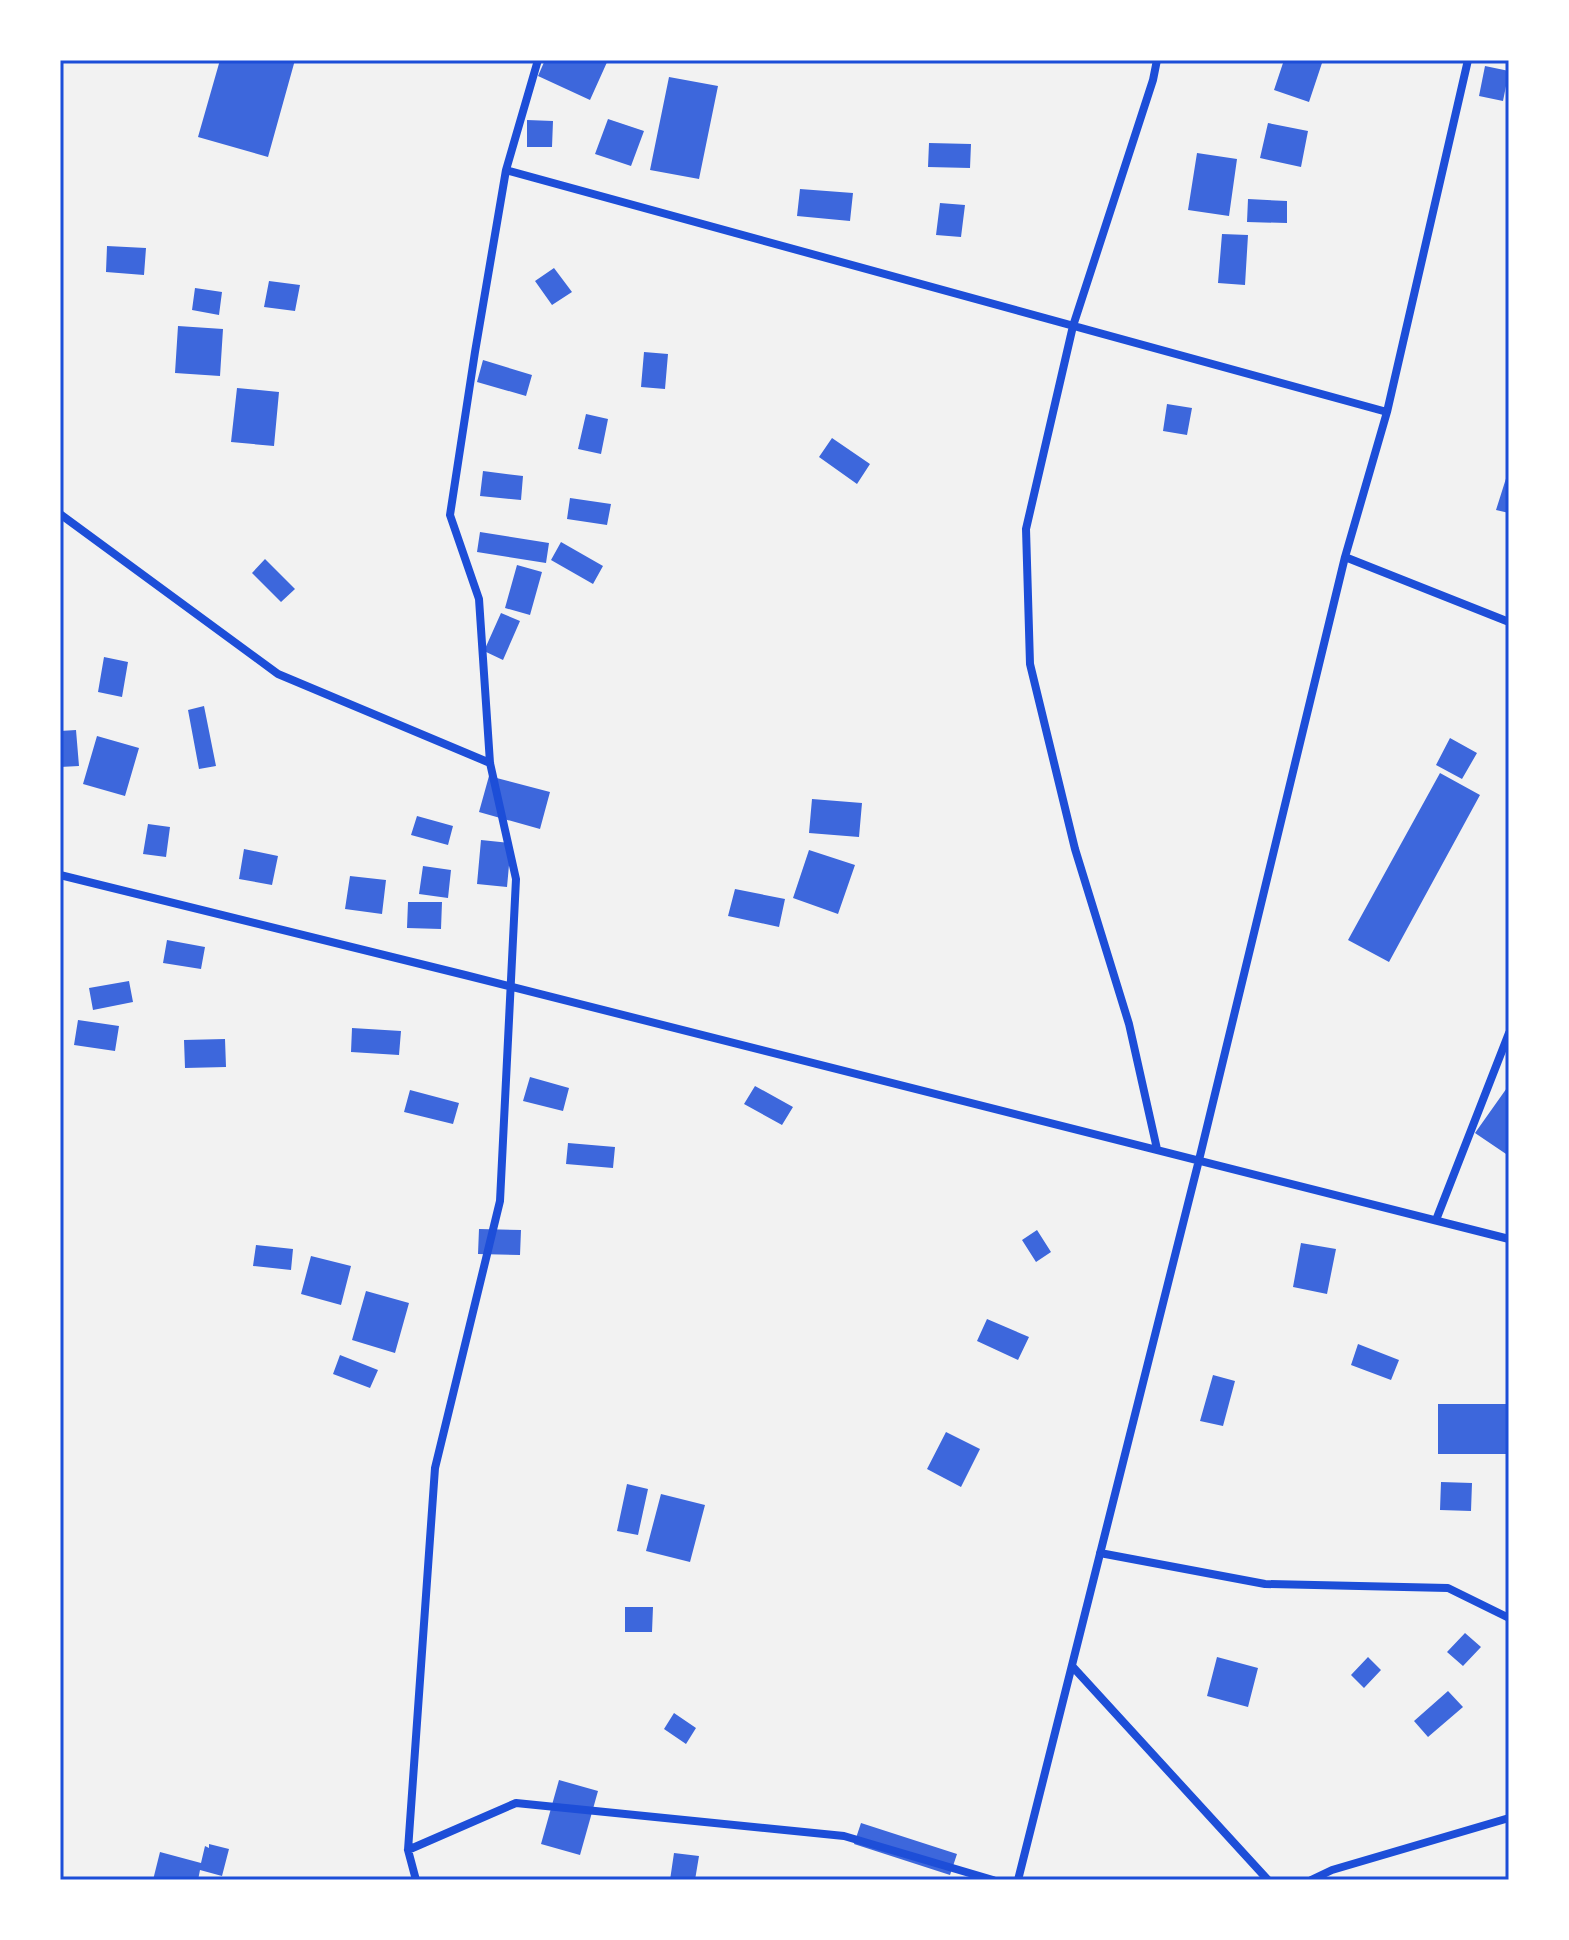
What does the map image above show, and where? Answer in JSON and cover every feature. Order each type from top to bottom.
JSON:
[{"type":"street","points":[[416,1880],[408,1850],[435,1468],[500,1201],[516,879],[490,763],[479,599],[450,515],[506,170],[538,60]]},
{"type":"street","points":[[1157,60],[1073,326],[1026,529],[1030,664],[1075,849],[1129,1024],[1157,1149]]},
{"type":"street","points":[[1018,1880],[1199,1160],[1345,557],[1387,412],[1468,60]]},
{"type":"street","points":[[506,170],[1387,412]]},
{"type":"street","points":[[60,514],[278,674],[490,763]]},
{"type":"street","points":[[1345,557],[1509,622]]},
{"type":"street","points":[[60,875],[1509,1239]]},
{"type":"street","points":[[1436,1220],[1509,1033]]},
{"type":"street","points":[[1100,1553],[1265,1584],[1448,1588],[1509,1618]]},
{"type":"street","points":[[1072,1666],[1268,1880]]},
{"type":"street","points":[[408,1850],[516,1803],[844,1836],[993,1880]]},
{"type":"street","points":[[1311,1880],[1332,1870],[1505,1820],[1509,1808]]},
{"type":"building","points":[[220,60],[295,60],[268,157],[198,137]]},
{"type":"building","points":[[545,60],[608,60],[590,100],[538,76]]},
{"type":"building","points":[[1284,60],[1323,60],[1309,102],[1274,90]]},
{"type":"building","points":[[1485,66],[1509,71],[1503,101],[1479,96]]},
{"type":"building","points":[[669,77],[718,86],[699,179],[650,170]]},
{"type":"building","points":[[608,119],[644,131],[631,166],[595,154]]},
{"type":"building","points":[[527,120],[553,121],[552,147],[527,147]]},
{"type":"building","points":[[1268,123],[1308,131],[1301,167],[1260,158]]},
{"type":"building","points":[[929,143],[971,144],[970,168],[928,167]]},
{"type":"building","points":[[1197,153],[1237,159],[1229,216],[1188,210]]},
{"type":"building","points":[[800,189],[853,193],[850,221],[797,216]]},
{"type":"building","points":[[1248,199],[1287,201],[1287,223],[1247,222]]},
{"type":"building","points":[[940,203],[965,205],[961,237],[936,235]]},
{"type":"building","points":[[1222,234],[1248,235],[1245,285],[1218,283]]},
{"type":"building","points":[[107,246],[146,248],[144,275],[106,272]]},
{"type":"building","points":[[554,268],[572,292],[552,305],[535,281]]},
{"type":"building","points":[[269,281],[300,285],[295,311],[264,307]]},
{"type":"building","points":[[195,288],[222,292],[219,315],[192,310]]},
{"type":"building","points":[[178,326],[223,329],[220,376],[175,373]]},
{"type":"building","points":[[644,352],[668,354],[665,389],[641,387]]},
{"type":"building","points":[[483,360],[532,375],[526,396],[477,382]]},
{"type":"building","points":[[237,388],[279,392],[274,446],[231,442]]},
{"type":"building","points":[[1167,404],[1192,408],[1187,435],[1163,431]]},
{"type":"building","points":[[586,414],[608,419],[601,454],[578,449]]},
{"type":"building","points":[[832,438],[870,464],[857,484],[819,457]]},
{"type":"building","points":[[1509,469],[1509,513],[1496,510]]},
{"type":"building","points":[[483,471],[523,476],[521,500],[480,496]]},
{"type":"building","points":[[570,498],[611,504],[607,525],[567,519]]},
{"type":"building","points":[[480,532],[549,543],[546,563],[477,552]]},
{"type":"building","points":[[561,542],[603,566],[593,584],[551,560]]},
{"type":"building","points":[[265,559],[295,589],[281,602],[252,573]]},
{"type":"building","points":[[517,565],[542,572],[530,615],[505,608]]},
{"type":"building","points":[[501,613],[520,621],[503,660],[484,651]]},
{"type":"building","points":[[104,657],[128,662],[122,697],[98,692]]},
{"type":"building","points":[[204,706],[216,766],[199,769],[188,710]]},
{"type":"building","points":[[76,730],[79,766],[60,767],[60,731]]},
{"type":"building","points":[[97,736],[139,748],[125,796],[83,784]]},
{"type":"building","points":[[1450,738],[1477,753],[1462,779],[1436,765]]},
{"type":"building","points":[[1440,773],[1480,795],[1389,962],[1348,940]]},
{"type":"building","points":[[489,776],[550,792],[540,829],[479,812]]},
{"type":"building","points":[[812,799],[862,803],[859,837],[809,833]]},
{"type":"building","points":[[417,816],[453,826],[448,845],[411,835]]},
{"type":"building","points":[[148,824],[170,827],[166,857],[143,854]]},
{"type":"building","points":[[481,840],[511,843],[507,887],[477,884]]},
{"type":"building","points":[[244,849],[278,856],[272,885],[239,879]]},
{"type":"building","points":[[809,850],[855,865],[838,914],[793,898]]},
{"type":"building","points":[[423,866],[451,870],[448,898],[419,894]]},
{"type":"building","points":[[350,876],[386,880],[382,914],[345,909]]},
{"type":"building","points":[[735,889],[785,899],[779,927],[728,916]]},
{"type":"building","points":[[408,902],[442,902],[441,929],[407,928]]},
{"type":"building","points":[[167,940],[205,947],[201,969],[163,963]]},
{"type":"building","points":[[129,981],[133,1002],[93,1010],[89,988]]},
{"type":"building","points":[[78,1020],[119,1026],[115,1051],[74,1045]]},
{"type":"building","points":[[352,1028],[401,1031],[399,1055],[351,1052]]},
{"type":"building","points":[[225,1039],[226,1067],[185,1068],[184,1040]]},
{"type":"building","points":[[530,1077],[569,1088],[563,1111],[523,1101]]},
{"type":"building","points":[[1509,1085],[1509,1156],[1475,1133]]},
{"type":"building","points":[[755,1086],[793,1107],[782,1125],[744,1104]]},
{"type":"building","points":[[410,1090],[459,1103],[453,1124],[404,1112]]},
{"type":"building","points":[[568,1143],[615,1147],[613,1168],[566,1164]]},
{"type":"building","points":[[479,1229],[521,1230],[520,1255],[478,1254]]},
{"type":"building","points":[[1037,1230],[1051,1252],[1036,1262],[1022,1240]]},
{"type":"building","points":[[1301,1243],[1336,1249],[1327,1294],[1293,1287]]},
{"type":"building","points":[[256,1245],[293,1249],[291,1270],[253,1266]]},
{"type":"building","points":[[311,1256],[351,1266],[341,1305],[301,1294]]},
{"type":"building","points":[[366,1291],[409,1303],[395,1353],[352,1340]]},
{"type":"building","points":[[987,1319],[1029,1337],[1018,1360],[977,1341]]},
{"type":"building","points":[[1358,1344],[1399,1360],[1391,1380],[1351,1365]]},
{"type":"building","points":[[340,1355],[378,1370],[370,1388],[333,1374]]},
{"type":"building","points":[[1213,1375],[1235,1381],[1223,1426],[1200,1421]]},
{"type":"building","points":[[1438,1404],[1509,1404],[1509,1454],[1438,1454]]},
{"type":"building","points":[[946,1432],[980,1449],[961,1487],[927,1469]]},
{"type":"building","points":[[1441,1482],[1472,1483],[1471,1511],[1440,1510]]},
{"type":"building","points":[[627,1484],[648,1489],[638,1535],[617,1531]]},
{"type":"building","points":[[661,1494],[705,1505],[690,1562],[646,1551]]},
{"type":"building","points":[[625,1607],[653,1607],[652,1632],[625,1632]]},
{"type":"building","points":[[1465,1633],[1481,1647],[1463,1666],[1447,1652]]},
{"type":"building","points":[[1217,1657],[1258,1668],[1248,1707],[1207,1696]]},
{"type":"building","points":[[1368,1657],[1381,1670],[1364,1688],[1351,1675]]},
{"type":"building","points":[[1448,1691],[1463,1707],[1428,1737],[1414,1721]]},
{"type":"building","points":[[674,1713],[696,1728],[686,1744],[664,1729]]},
{"type":"building","points":[[559,1780],[598,1791],[580,1855],[541,1844]]},
{"type":"building","points":[[861,1823],[957,1854],[950,1875],[854,1844]]},
{"type":"building","points":[[209,1844],[229,1849],[222,1876],[200,1870],[198,1880],[153,1880],[160,1852],[201,1863],[205,1846],[209,1848]]},
{"type":"building","points":[[674,1853],[699,1856],[695,1880],[670,1880]]}]
